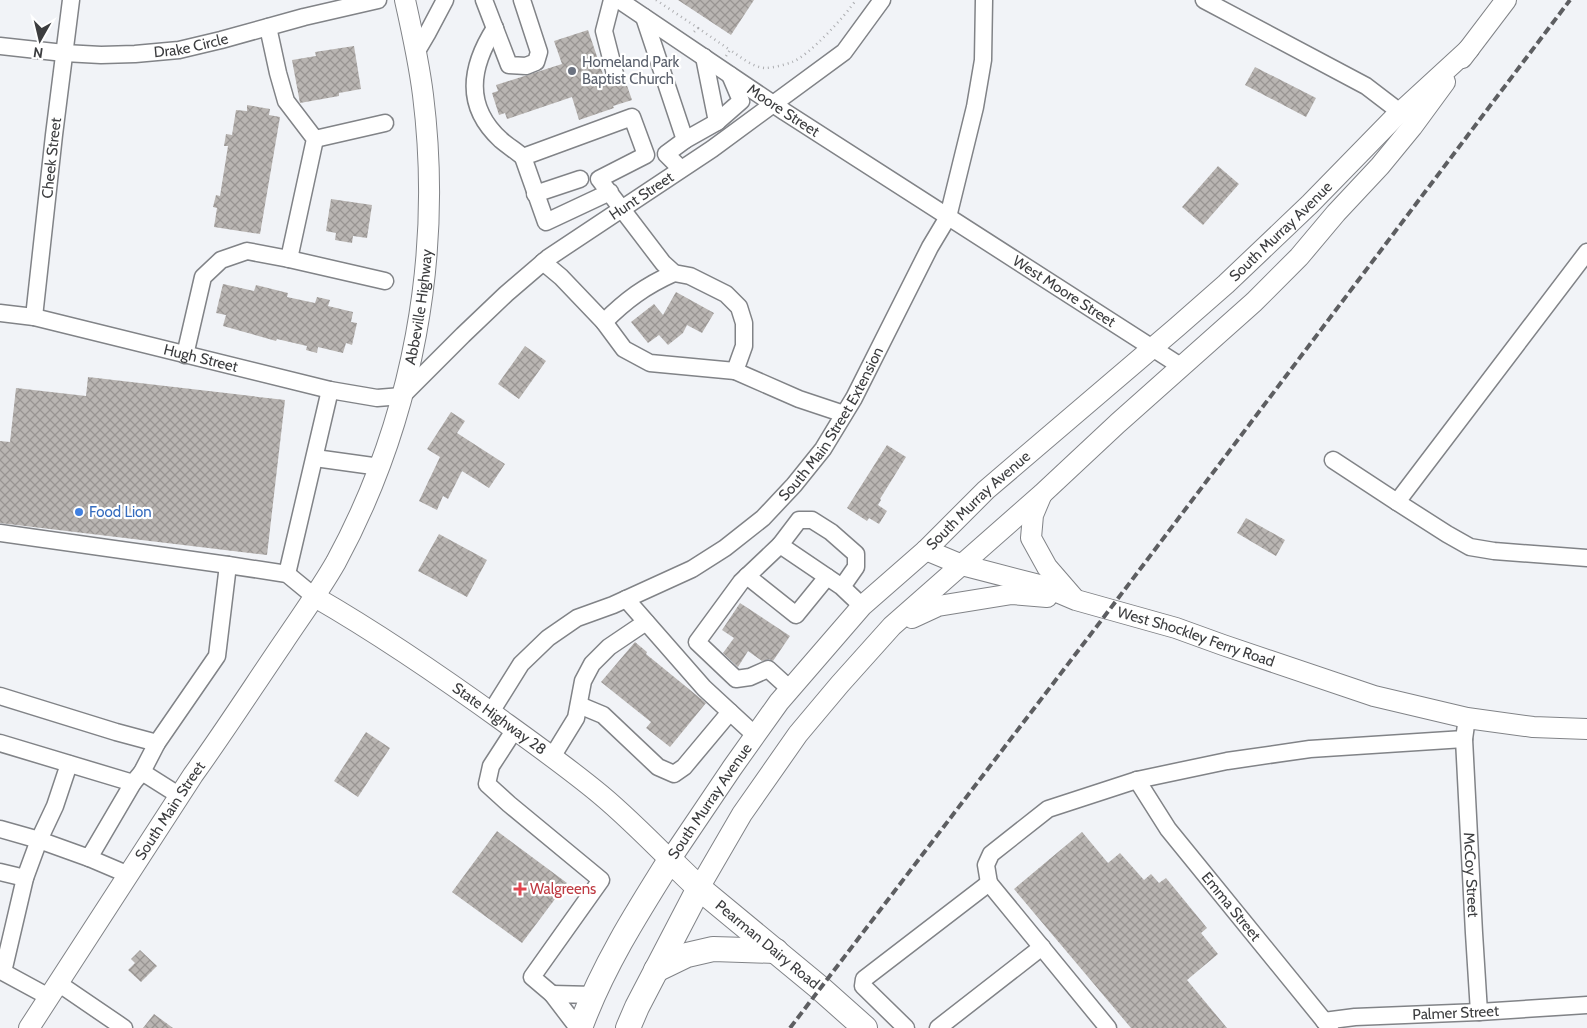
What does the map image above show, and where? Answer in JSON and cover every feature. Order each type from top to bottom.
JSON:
[{"type":"highway","name":"Pearman Dairy Road","points":[[670,860],[699,888],[865,1028]]},
{"type":"highway","name":"South Murray Avenue","points":[[579,1028],[626,930],[670,860]]},
{"type":"highway","name":"South Murray Avenue","points":[[628,1028],[699,888]]},
{"type":"highway","points":[[656,970],[687,955],[713,949],[776,951]]},
{"type":"main road","name":"Abbeville Highway","points":[[315,597],[350,533],[380,466],[402,396],[416,335],[423,292],[430,201],[428,155],[423,95],[405,0]]},
{"type":"main road","name":"South Murray Avenue","points":[[699,888],[742,814],[798,734],[892,626],[1042,494],[1254,302],[1299,257],[1412,128],[1506,0]]},
{"type":"main road","name":"South Murray Avenue","points":[[670,860],[755,735],[790,689],[862,606],[926,550],[986,490],[1226,284],[1310,204],[1400,112],[1469,49]]},
{"type":"main road","points":[[1042,494],[1033,515],[1031,538],[1047,567],[1076,600]]},
{"type":"main road","name":"West Shockley Ferry Road","points":[[926,550],[962,565],[1043,586],[1076,600],[1176,628],[1223,646],[1374,696],[1468,718],[1533,727],[1587,729]]},
{"type":"main road","points":[[892,626],[938,606],[1012,594],[1076,600]]},
{"type":"main road","name":"State Highway 28","points":[[315,597],[362,624],[491,712],[552,757],[622,813],[670,860]]},
{"type":"main road","name":"South Main Street","points":[[29,1028],[180,796],[315,597]]},
{"type":"street","name":"Cheek Street","points":[[34,317],[71,0]]},
{"type":"street","name":"Drake Circle","points":[[0,46],[102,55],[179,50],[304,16],[378,0]]},
{"type":"street","points":[[416,51],[445,0]]},
{"type":"street","points":[[484,0],[509,65],[526,66],[536,62],[539,52],[522,0]]},
{"type":"street","points":[[612,0],[604,31],[615,74]]},
{"type":"street","name":"Moore Street","points":[[619,0],[948,217]]},
{"type":"street","name":"Hunt Street","points":[[402,396],[456,341],[543,262],[681,169],[844,52],[882,0]]},
{"type":"street","name":"South Main Street Extension","points":[[491,712],[521,664],[548,638],[577,618],[626,599],[692,569],[725,548],[774,507],[823,449],[854,398],[930,247],[948,217],[975,107],[983,60],[984,0]]},
{"type":"street","points":[[1204,0],[1366,86],[1400,112]]},
{"type":"street","points":[[644,17],[685,140]]},
{"type":"street","points":[[268,27],[286,101],[315,139],[289,258]]},
{"type":"street","points":[[495,28],[484,46],[474,80],[477,105],[494,133],[523,157],[546,222],[610,192]]},
{"type":"street","points":[[704,57],[717,122]]},
{"type":"street","points":[[681,169],[666,154],[685,140],[717,122],[741,101],[724,71]]},
{"type":"street","points":[[523,157],[632,117],[646,155],[600,179],[663,263],[674,273],[690,276],[726,294],[739,307],[744,323],[744,346],[735,371]]},
{"type":"street","points":[[315,139],[385,123]]},
{"type":"street","points":[[535,194],[580,179]]},
{"type":"street","name":"West Moore Street","points":[[948,217],[1182,367]]},
{"type":"street","points":[[186,355],[203,276],[221,260],[247,251],[289,258],[385,281]]},
{"type":"street","points":[[1397,502],[1587,252]]},
{"type":"street","points":[[543,262],[561,276],[604,322],[624,349],[650,363],[735,371],[799,399],[844,414]]},
{"type":"street","points":[[604,322],[637,293],[650,284],[674,273]]},
{"type":"street","name":"Hugh Street","points":[[0,313],[34,317],[330,390],[376,398],[402,396]]},
{"type":"street","points":[[287,574],[330,390]]},
{"type":"street","points":[[315,458],[380,466]]},
{"type":"street","points":[[1333,460],[1447,534],[1470,546],[1494,551],[1587,558]]},
{"type":"street","points":[[774,507],[794,527]]},
{"type":"street","points":[[790,689],[768,669],[750,677],[736,679],[697,642],[741,582],[780,545],[799,520],[812,520],[831,532],[856,554],[856,566],[842,587]]},
{"type":"street","points":[[0,533],[287,574],[315,597]]},
{"type":"street","points":[[780,545],[842,587],[862,606]]},
{"type":"street","points":[[89,858],[157,743],[217,656],[228,565]]},
{"type":"street","points":[[747,576],[796,614],[828,577]]},
{"type":"street","points":[[626,599],[704,688],[755,735]]},
{"type":"street","points":[[552,757],[576,718],[584,681],[592,664],[609,648],[646,622]]},
{"type":"street","points":[[0,696],[157,743]]},
{"type":"street","points":[[579,705],[603,715],[658,767],[674,774],[684,766],[730,712]]},
{"type":"street","points":[[1108,1028],[989,883],[986,865],[991,854],[1048,809],[1137,780],[1227,761],[1310,749],[1464,739],[1468,718]]},
{"type":"street","points":[[514,729],[491,766],[487,784],[601,880],[532,977],[552,994],[579,1028]]},
{"type":"street","name":"McCoy Street","points":[[1464,739],[1479,1012]]},
{"type":"street","points":[[0,743],[69,764],[138,778],[180,796]]},
{"type":"street","points":[[69,764],[55,806],[39,840],[25,878],[1,972],[54,990],[124,1028]]},
{"type":"street","name":"Emma Street","points":[[1137,780],[1168,829],[1327,1024]]},
{"type":"street","points":[[0,830],[39,840],[129,875]]},
{"type":"street","points":[[0,872],[25,878]]},
{"type":"street","points":[[906,1028],[863,986],[864,979],[989,883]]},
{"type":"street","points":[[938,1028],[1042,948]]},
{"type":"street","points":[[552,994],[594,995]]},
{"type":"street","name":"Palmer Street","points":[[1327,1024],[1355,1017],[1587,1005]]},
{"type":"path","points":[[656,0],[748,62],[766,68],[793,62],[818,43],[856,0]]},
{"type":"path","points":[[685,44],[698,28]]},
{"type":"path","points":[[724,71],[730,50]]},
{"type":"building","points":[[678,0],[754,0],[731,35]]},
{"type":"building","name":"Homeland Park Baptist Church","points":[[588,30],[606,83],[618,84],[624,77],[632,100],[579,120],[572,97],[507,119],[505,113],[499,115],[492,93],[498,91],[496,85],[562,64],[554,41]]},
{"type":"building","points":[[354,46],[361,89],[339,93],[339,96],[300,103],[292,60],[316,56],[315,52]]},
{"type":"building","points":[[1255,67],[1316,98],[1306,117],[1245,85]]},
{"type":"building","points":[[247,105],[270,109],[269,115],[280,117],[260,234],[214,227],[217,208],[213,207],[216,195],[220,196],[228,146],[224,146],[226,134],[232,135],[236,110],[247,111]]},
{"type":"building","points":[[1218,166],[1239,184],[1203,225],[1182,207]]},
{"type":"building","points":[[331,199],[372,205],[367,238],[353,236],[352,243],[335,240],[336,233],[326,231]]},
{"type":"building","points":[[223,284],[254,291],[256,285],[288,293],[287,297],[315,303],[317,297],[330,300],[328,306],[353,312],[351,322],[357,323],[352,345],[346,343],[343,353],[318,347],[317,353],[306,350],[307,346],[277,339],[276,341],[223,326],[226,315],[216,313]]},
{"type":"building","points":[[676,292],[714,313],[702,333],[687,325],[683,333],[668,345],[659,335],[648,343],[631,322],[654,304],[663,315]]},
{"type":"building","points":[[525,346],[546,361],[519,399],[498,384]]},
{"type":"building","points":[[88,377],[285,400],[267,555],[0,523],[0,441],[10,442],[16,388],[86,396]]},
{"type":"building","points":[[451,412],[465,421],[457,433],[505,464],[489,488],[462,471],[448,499],[443,496],[437,510],[419,501],[440,457],[427,449]]},
{"type":"building","points":[[887,445],[906,457],[880,499],[878,505],[887,511],[879,524],[869,518],[867,521],[847,508]]},
{"type":"building","points":[[1246,518],[1285,540],[1276,556],[1237,533]]},
{"type":"building","points":[[439,534],[487,560],[467,597],[418,571]]},
{"type":"building","points":[[740,603],[790,636],[773,661],[769,659],[762,661],[748,651],[738,667],[723,653],[734,638],[722,630]]},
{"type":"building","points":[[635,642],[647,652],[646,654],[706,703],[670,747],[646,728],[651,722],[601,682]]},
{"type":"building","points":[[366,732],[390,748],[358,797],[334,781]]},
{"type":"building","points":[[497,831],[567,883],[522,943],[452,892]]},
{"type":"building","points":[[1082,832],[1108,863],[1120,853],[1144,880],[1151,874],[1159,883],[1166,878],[1207,928],[1201,933],[1218,954],[1187,980],[1227,1028],[1131,1028],[1014,889]]},
{"type":"building","points":[[140,950],[157,966],[141,982],[128,970],[135,963],[131,959]]},
{"type":"building","points":[[154,1014],[173,1028],[143,1028]]},
{"type":"railway","points":[[790,1028],[1110,609],[1570,0]]},
{"type":"place","name":"Homeland Park Baptist Church","points":[[572,71]]},
{"type":"place","name":"Food Lion","points":[[79,512]]},
{"type":"place","name":"Walgreens","points":[[520,889]]}]
